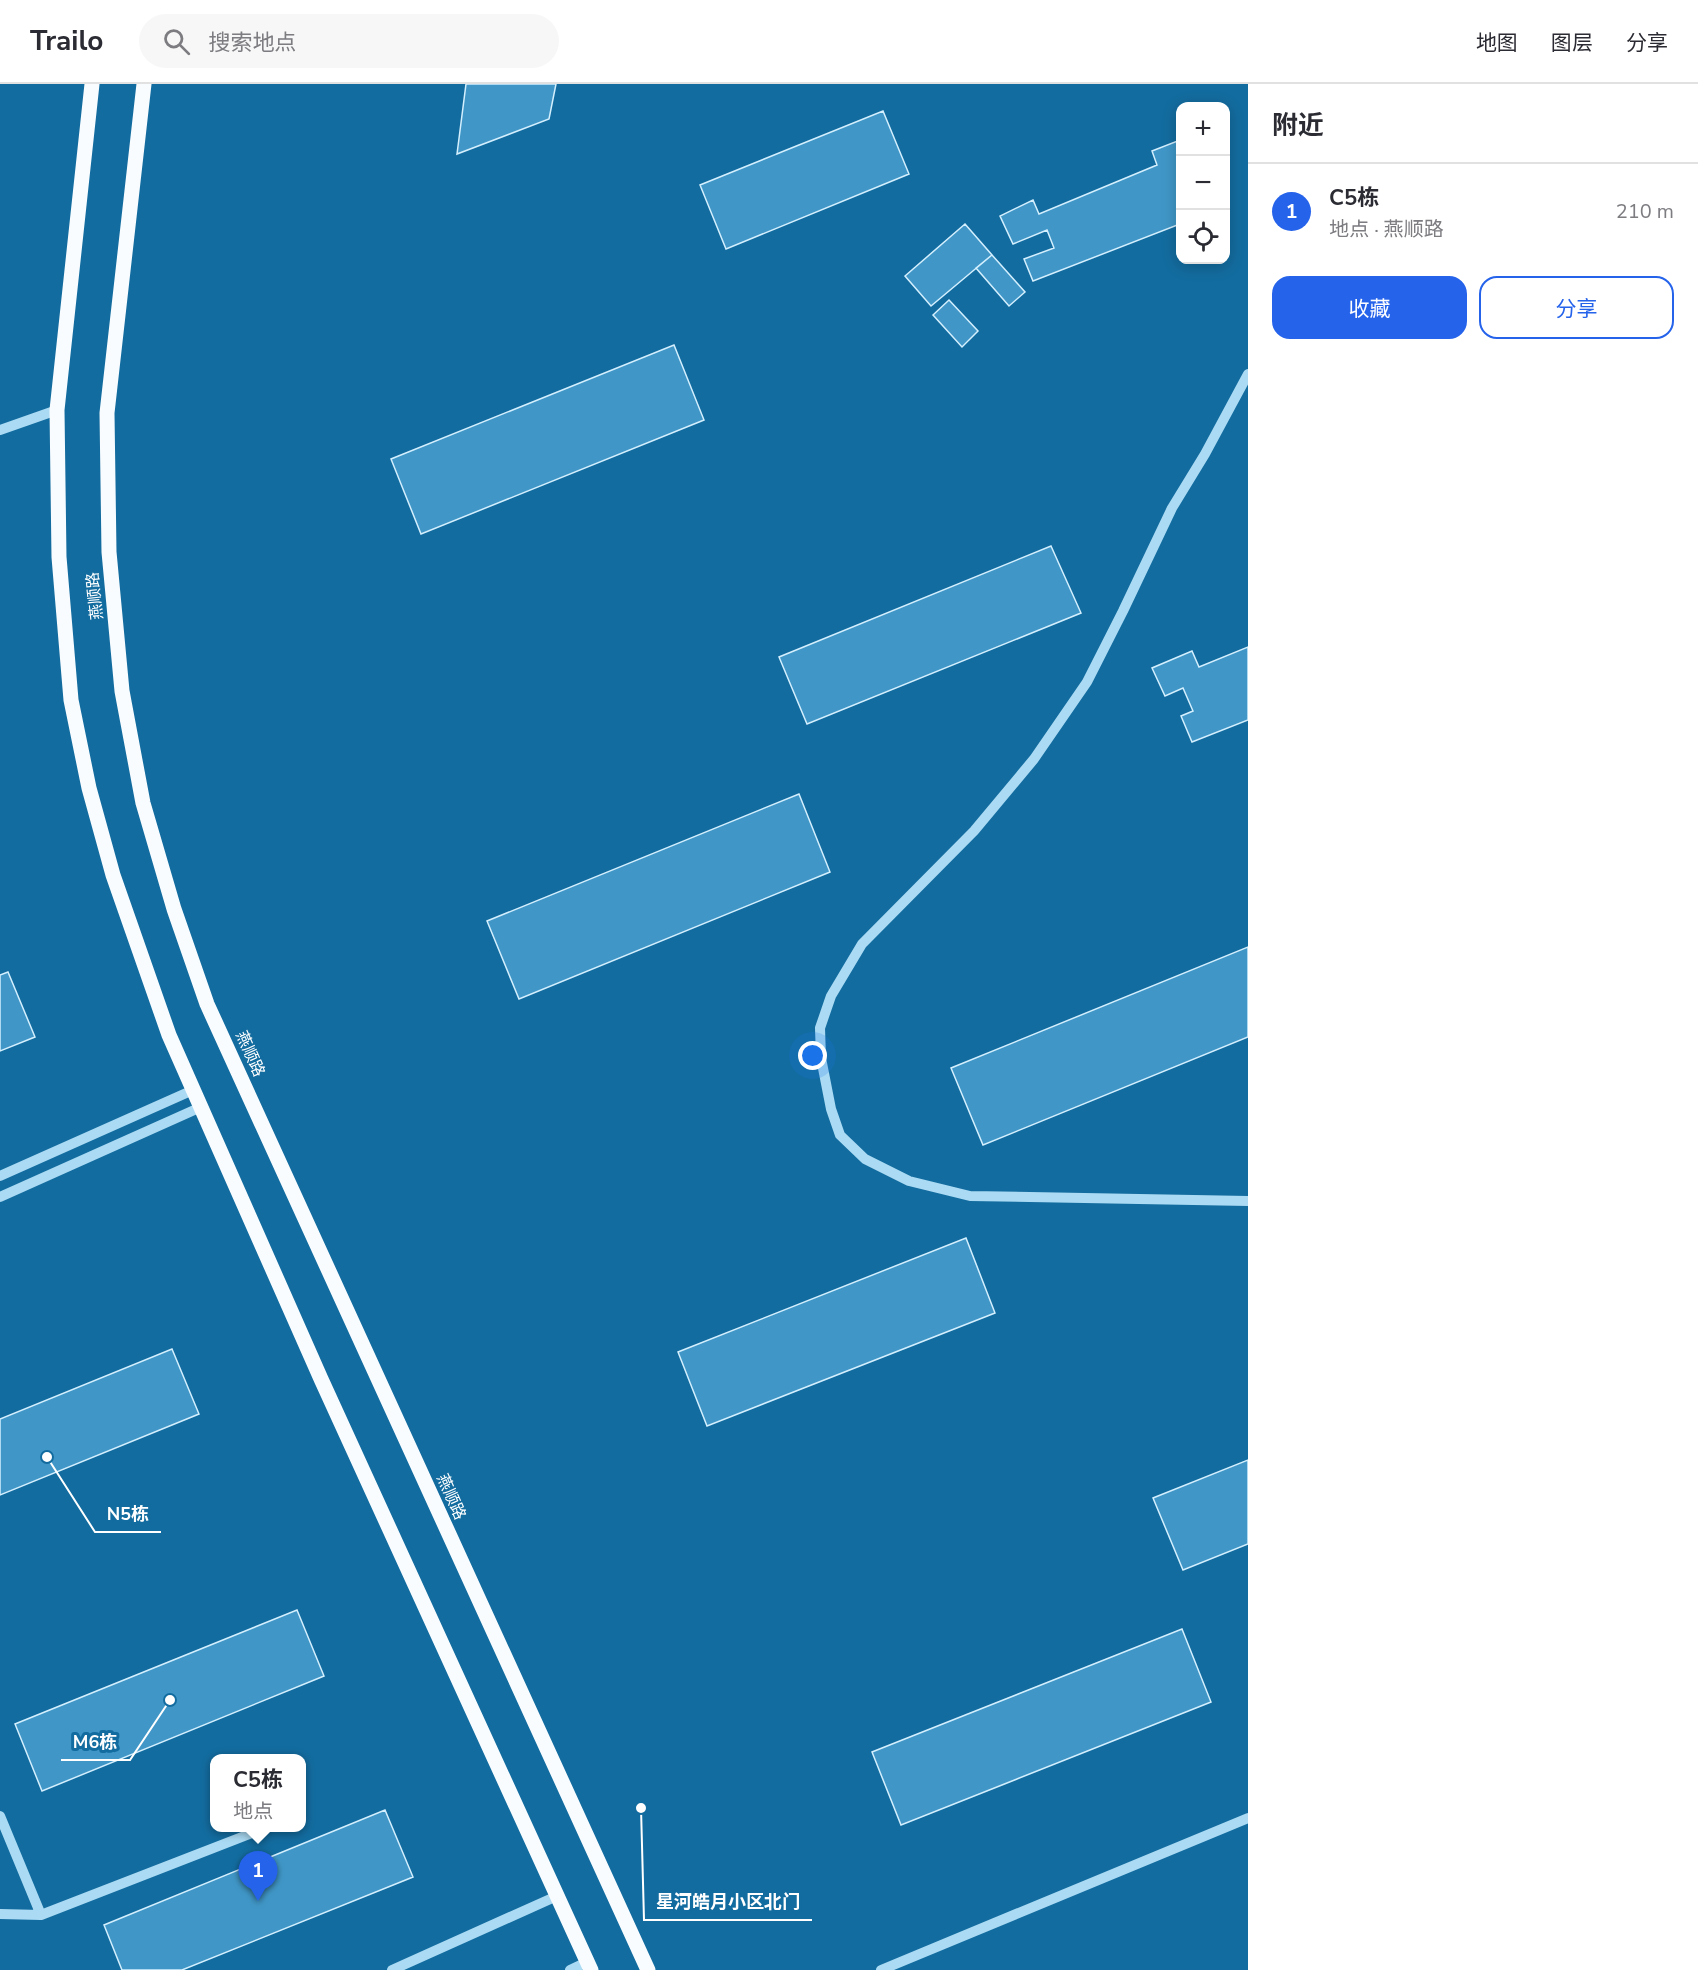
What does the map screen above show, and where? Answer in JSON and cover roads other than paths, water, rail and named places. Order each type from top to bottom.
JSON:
[{"type":"main road","name":"燕顺路","points":[[92,84],[57,410],[59,557],[71,700],[89,788],[113,875],[169,1035],[321,1379],[589,1966]]},
{"type":"main road","name":"燕顺路","points":[[144,84],[107,412],[110,564],[122,691],[143,803],[174,909],[207,1004],[648,1970]]},
{"type":"lane","points":[[1248,374],[1172,508],[1087,682],[1034,759],[974,831],[862,944],[831,996],[820,1028],[821,1058],[831,1109],[840,1135],[865,1159],[909,1181],[970,1196],[1248,1201]]},
{"type":"lane","points":[[0,430],[57,410]]},
{"type":"lane","points":[[0,1176],[193,1090]]},
{"type":"lane","points":[[0,1197],[201,1107]]},
{"type":"lane","points":[[0,1815],[41,1915]]},
{"type":"lane","points":[[881,1970],[1248,1818]]},
{"type":"lane","points":[[0,1914],[41,1915],[252,1832]]},
{"type":"lane","points":[[392,1970],[557,1896]]},
{"type":"lane","points":[[570,1970],[589,1966]]},
{"type":"place","name":"N5栋","points":[[47,1457]]},
{"type":"place","name":"M6栋","points":[[170,1700]]},
{"type":"place","name":"星河皓月小区北门","points":[[641,1808]]},
{"type":"place","name":"C5栋","points":[[258,1901]]}]
